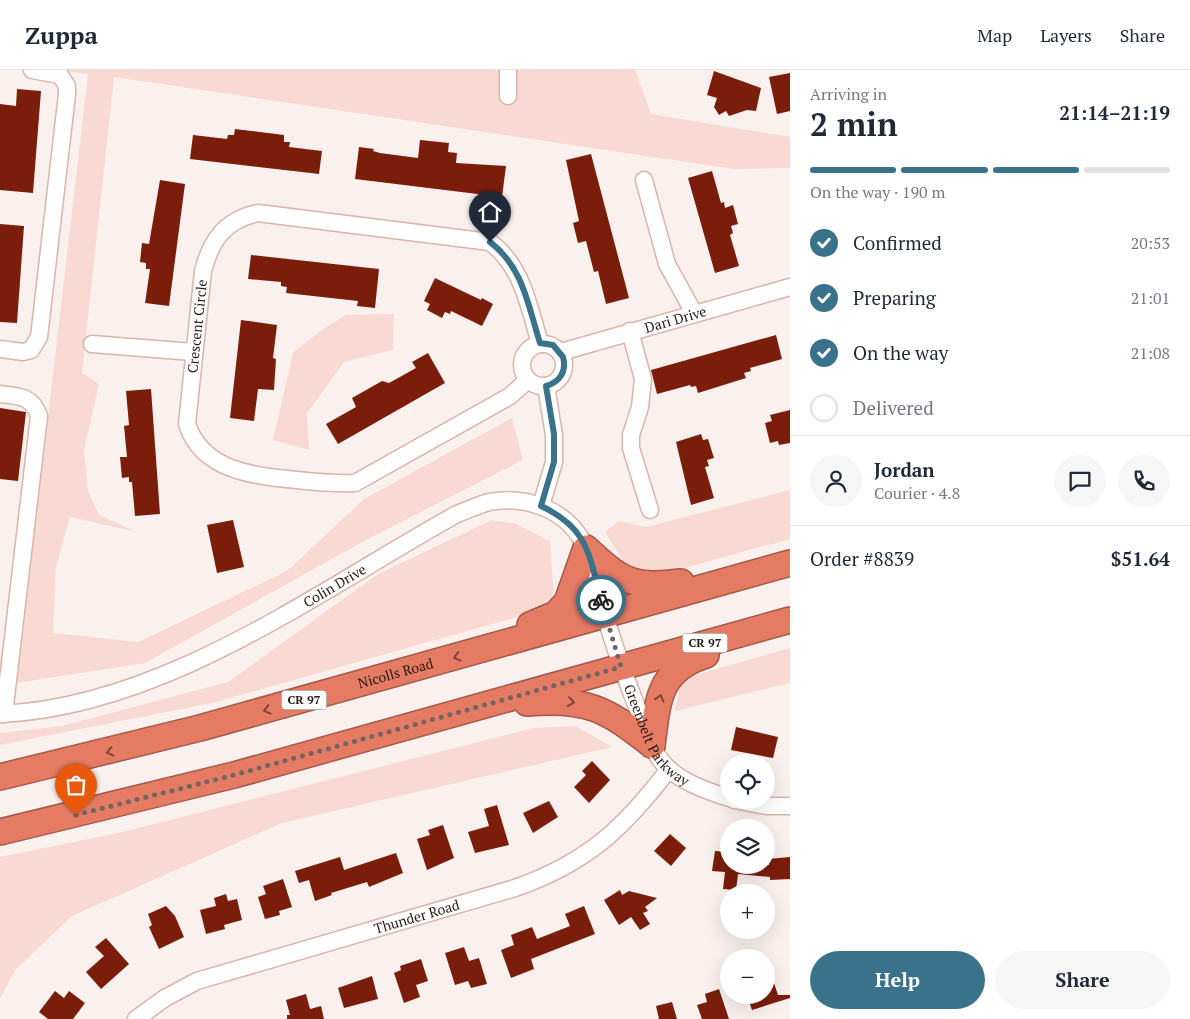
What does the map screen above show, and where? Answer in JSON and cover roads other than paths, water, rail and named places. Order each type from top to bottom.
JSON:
[{"type":"highway","points":[[483,650],[556,614],[570,596],[586,548],[618,576],[643,585],[750,574]]},
{"type":"highway","name":"Nicolls Road","points":[[0,777],[200,728],[790,563]]},
{"type":"highway","points":[[470,709],[552,701],[574,702],[594,707],[613,716],[652,746],[660,697],[675,670],[682,664],[785,621]]},
{"type":"highway","name":"CR 97","points":[[0,832],[234,775],[785,621]]},
{"type":"street","points":[[0,349],[23,352],[32,350],[39,337],[67,94],[67,86],[60,75],[32,70]]},
{"type":"street","points":[[508,70],[508,96]]},
{"type":"street","points":[[644,180],[667,264],[694,313]]},
{"type":"street","name":"Crescent Circle","points":[[528,380],[510,396],[355,483],[342,484],[246,473],[226,467],[206,454],[191,436],[187,424],[202,272],[209,250],[222,231],[244,216],[258,213],[490,242],[512,264],[540,343]]},
{"type":"street","name":"Dari Drive","points":[[560,352],[790,287]]},
{"type":"street","points":[[630,331],[643,379],[640,407],[631,435],[631,448],[650,510]]},
{"type":"street","points":[[540,343],[553,345],[560,352],[565,362],[563,373],[556,382],[546,386],[536,385],[528,380],[523,372],[523,357],[528,349],[540,343]]},
{"type":"street","points":[[92,344],[194,352]]},
{"type":"street","points":[[541,506],[554,462],[554,434],[546,386]]},
{"type":"street","points":[[0,394],[25,397],[36,406],[39,416],[7,631],[2,714]]},
{"type":"street","name":"Colin Drive","points":[[2,714],[55,707],[100,697],[174,670],[245,636],[457,514],[488,503],[502,501],[527,502],[541,506],[558,515],[573,527],[586,548],[606,616]]},
{"type":"street","name":"Greenbelt Parkway","points":[[606,616],[621,667],[652,746],[669,769],[703,789],[720,795]]},
{"type":"street","name":"Thunder Road","points":[[136,1019],[165,998],[197,981],[515,888],[557,871],[617,830],[669,769]]},
{"type":"street","points":[[775,806],[790,806]]}]
